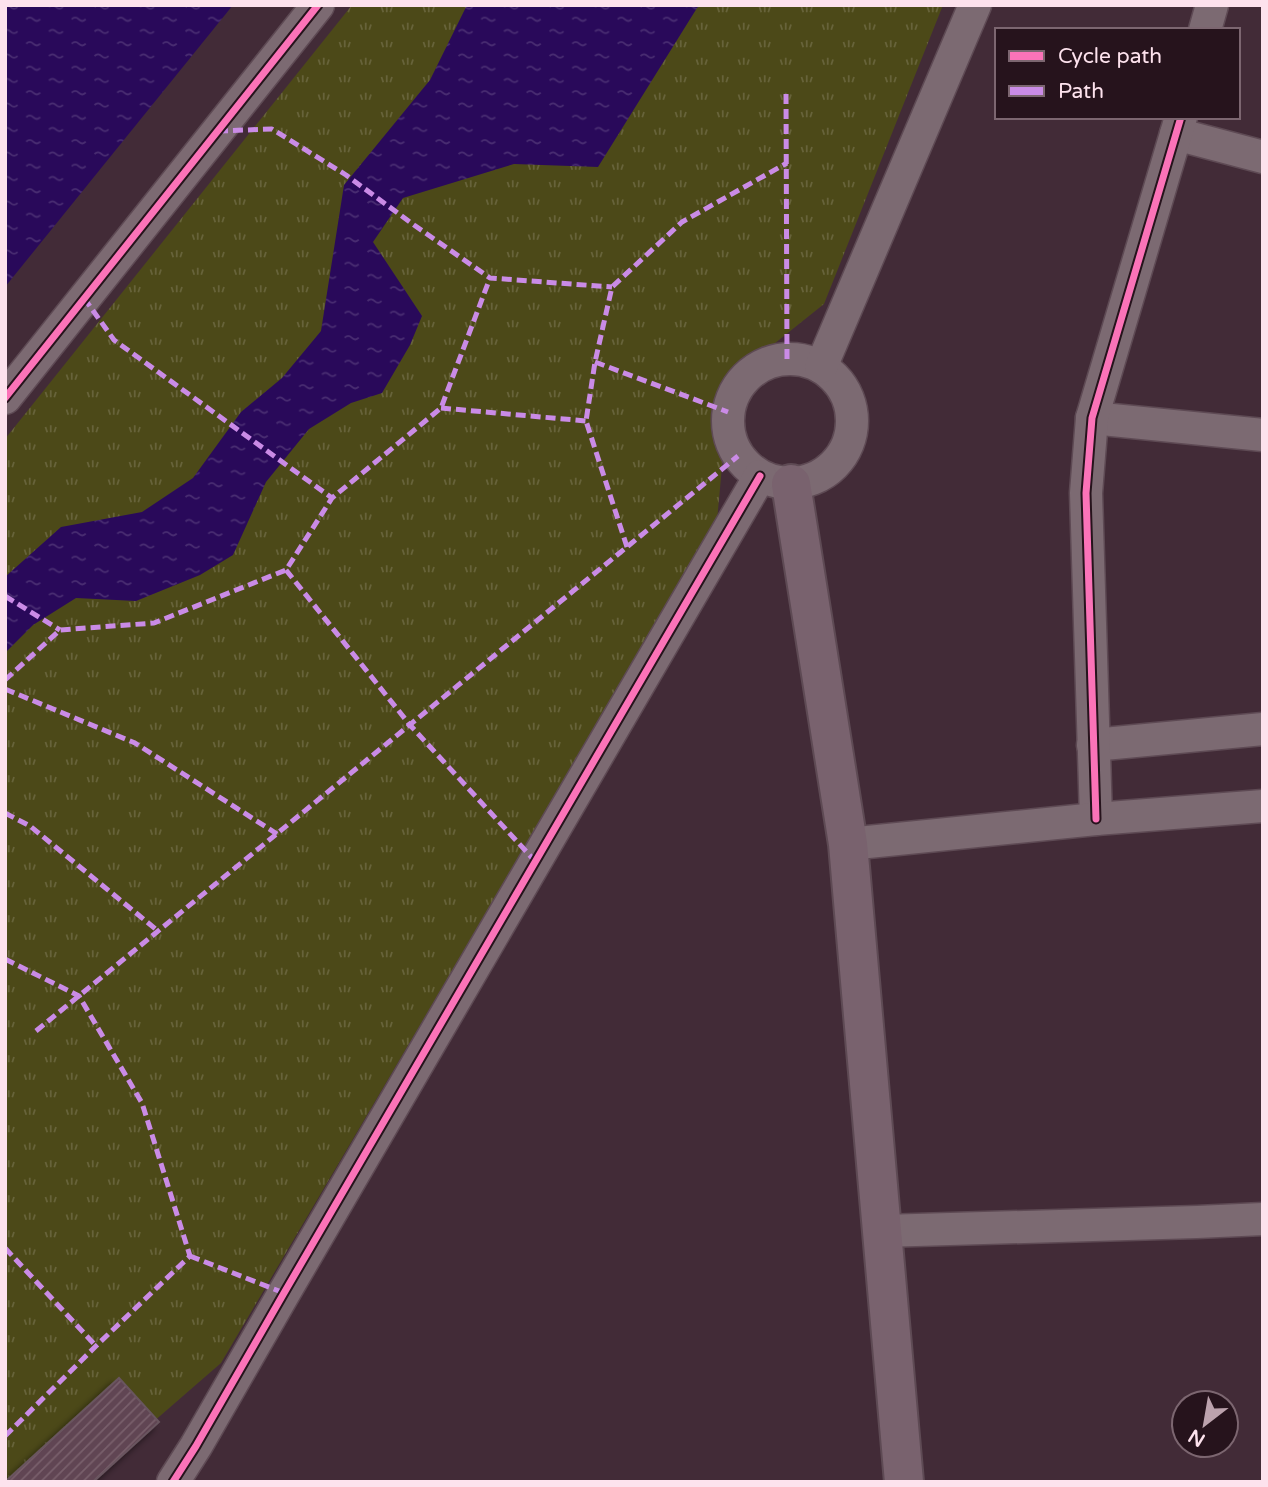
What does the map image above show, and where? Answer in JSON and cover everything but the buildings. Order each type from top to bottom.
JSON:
[{"type":"main road","points":[[775,480],[848,844],[904,1482]]},
{"type":"street","points":[[5,398],[318,5]]},
{"type":"street","points":[[821,366],[975,5]]},
{"type":"street","points":[[1206,28],[1212,5]]},
{"type":"street","points":[[1096,819],[1086,493],[1092,418],[1179,126],[1263,157]]},
{"type":"street","points":[[787,359],[821,366],[840,384],[850,403],[853,430],[844,455],[829,471],[812,480],[775,480],[738,456],[729,434],[728,412],[733,396],[745,378],[765,363],[787,359]]},
{"type":"street","points":[[1092,418],[1263,435]]},
{"type":"street","points":[[173,1482],[290,1281],[775,480]]},
{"type":"street","points":[[1093,746],[1263,729]]},
{"type":"street","points":[[848,844],[1096,819],[1263,806]]},
{"type":"street","points":[[882,1231],[1263,1219]]},
{"type":"green space","points":[[352,5],[943,5],[824,304],[730,379],[717,521],[221,1363],[84,1482],[5,1482],[5,439]]},
{"type":"water","points":[[5,5],[233,5],[5,287]]},
{"type":"water","points":[[467,5],[701,5],[598,167],[514,164],[403,198],[373,242],[422,316],[410,345],[382,393],[351,403],[309,429],[266,482],[233,555],[200,575],[136,601],[76,598],[33,625],[5,653],[5,577],[61,527],[142,512],[193,478],[241,412],[282,378],[321,331],[344,185],[430,80]]},
{"type":"marked path","points":[[786,94],[787,359]]},
{"type":"marked path","points":[[218,131],[272,129],[346,175],[490,278],[612,287]]},
{"type":"marked path","points":[[627,547],[586,421],[595,362],[612,287],[682,222],[787,163]]},
{"type":"marked path","points":[[5,680],[60,630],[154,623],[286,570],[332,498],[441,408],[490,278]]},
{"type":"marked path","points":[[84,298],[114,340],[332,498]]},
{"type":"marked path","points":[[595,362],[728,412]]},
{"type":"marked path","points":[[441,408],[586,421]]},
{"type":"marked path","points":[[36,1031],[738,456]]},
{"type":"marked path","points":[[286,570],[410,725],[535,861]]},
{"type":"marked path","points":[[5,596],[60,630]]},
{"type":"marked path","points":[[5,689],[135,743],[277,834]]},
{"type":"marked path","points":[[5,813],[30,826],[158,931]]},
{"type":"marked path","points":[[5,959],[79,996],[142,1103],[190,1256]]},
{"type":"marked path","points":[[5,1248],[96,1346]]},
{"type":"marked path","points":[[190,1256],[284,1293]]},
{"type":"marked path","points":[[5,1436],[190,1256]]},
{"type":"cycle path","points":[[5,398],[318,5]]},
{"type":"cycle path","points":[[1096,819],[1086,493],[1092,418],[1180,119]]},
{"type":"cycle path","points":[[173,1482],[760,476]]}]
